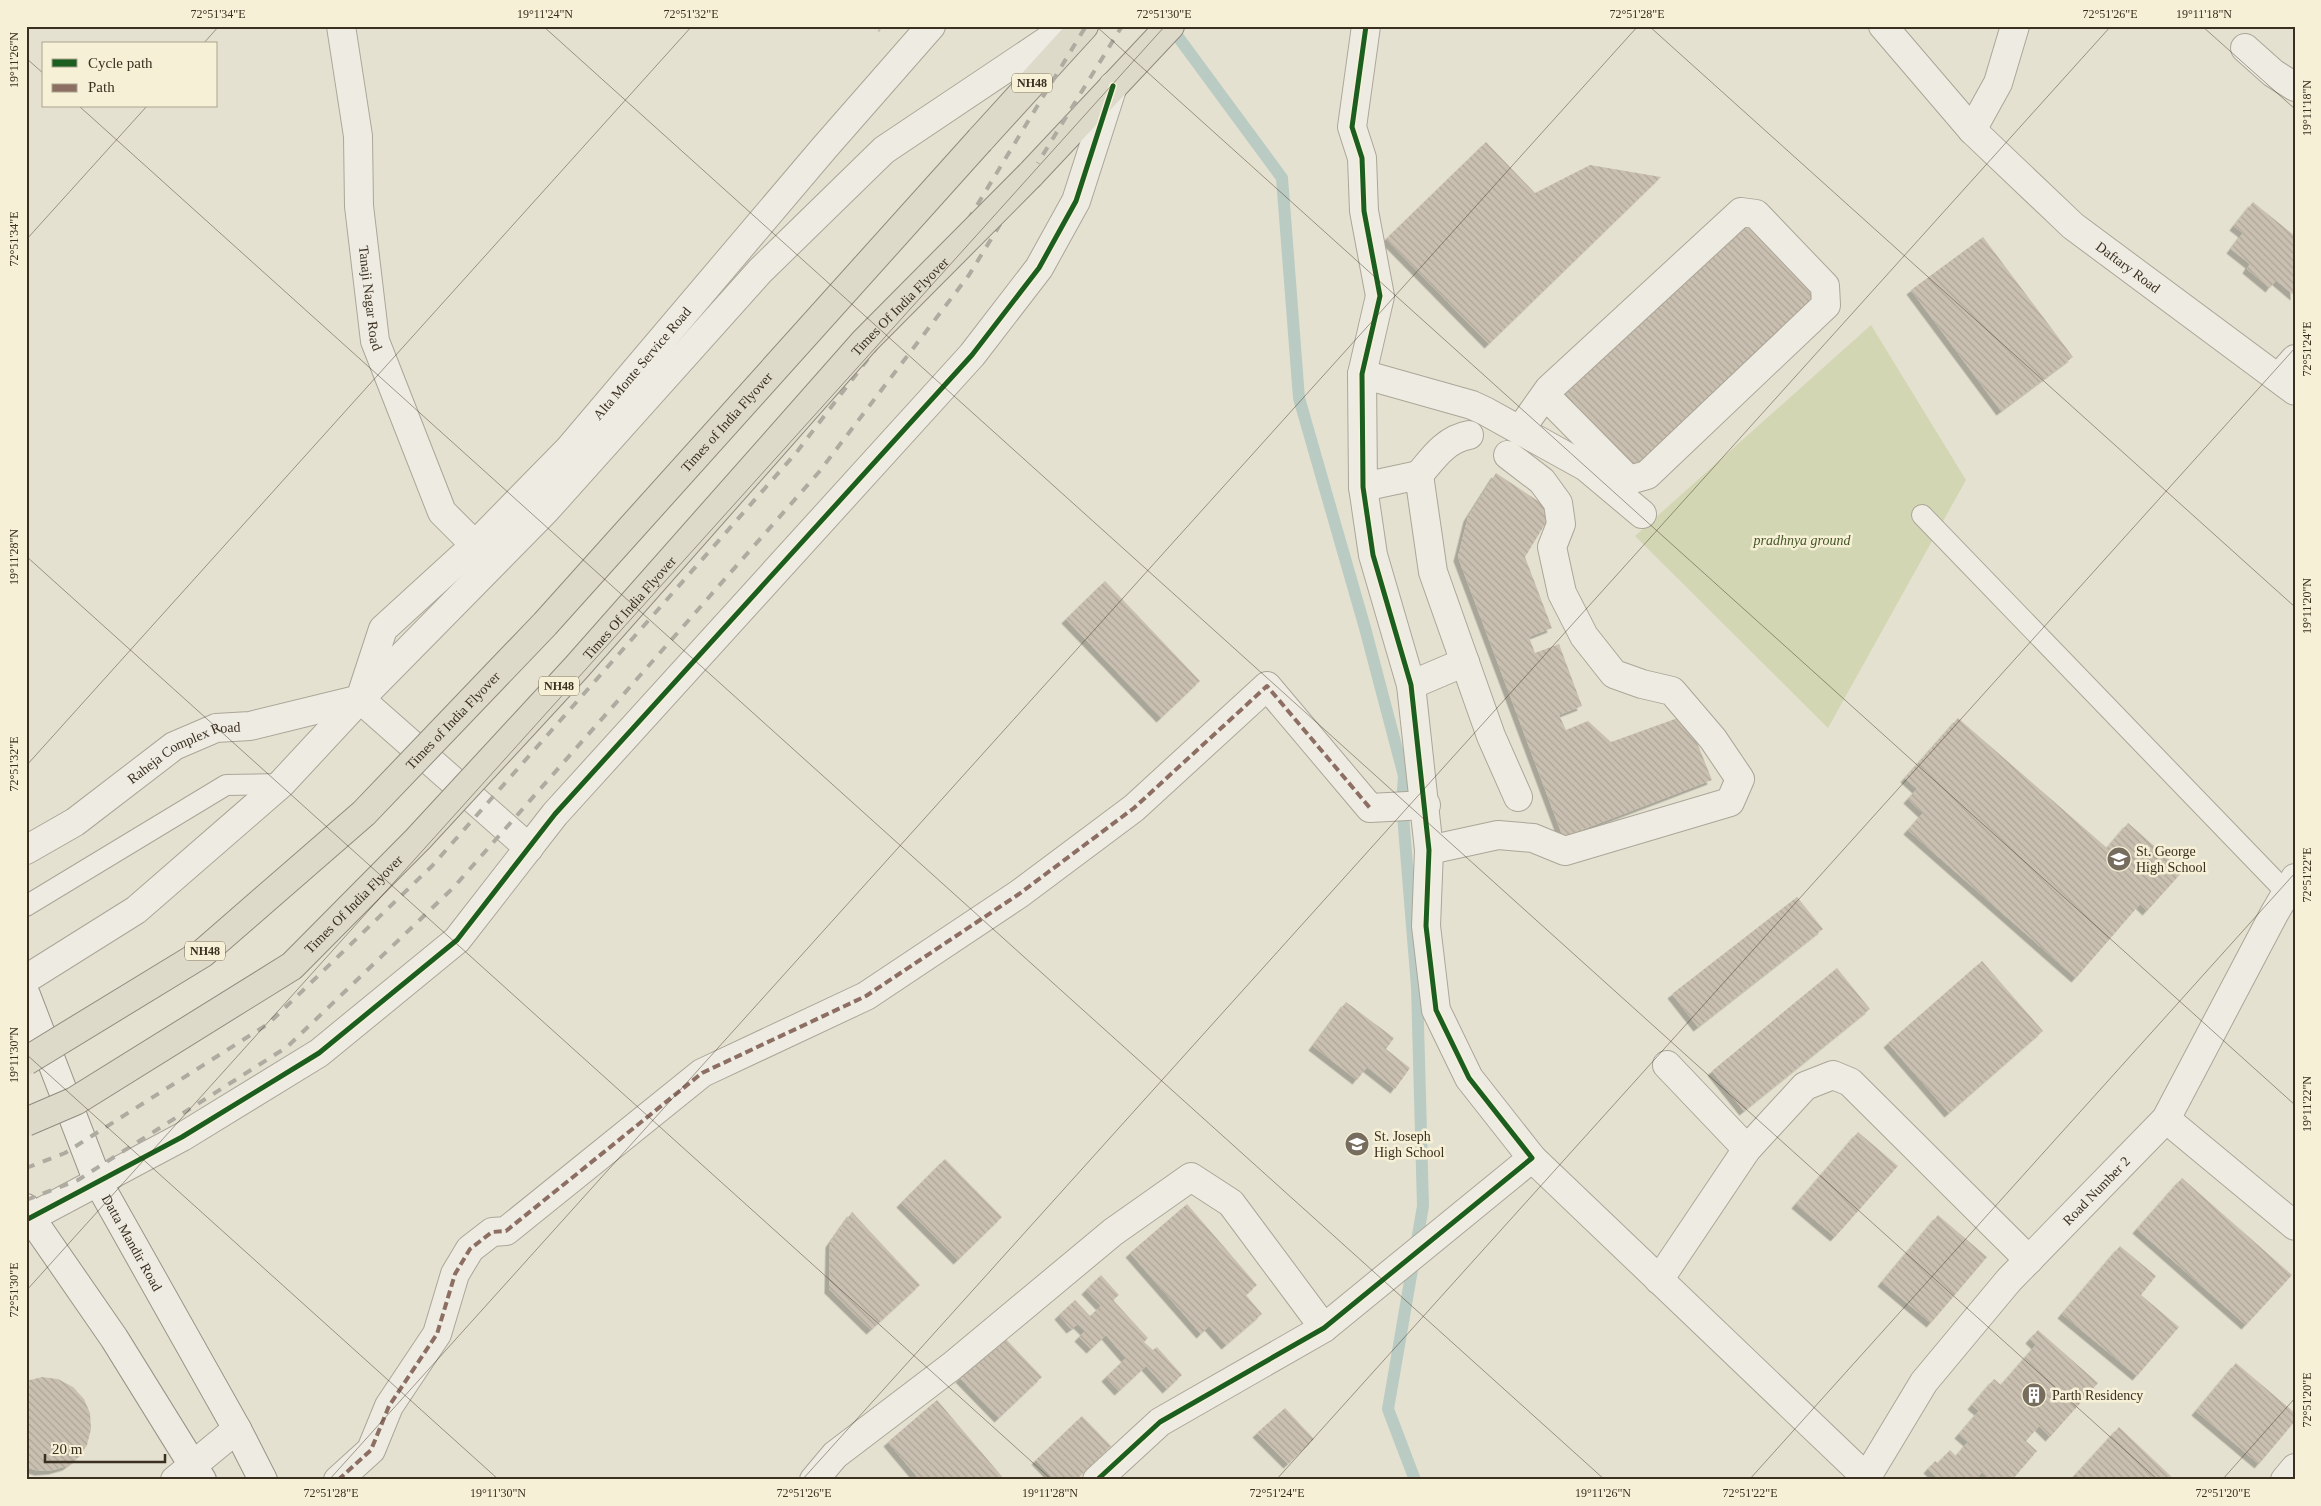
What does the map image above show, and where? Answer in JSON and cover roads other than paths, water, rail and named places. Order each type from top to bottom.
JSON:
[{"type":"highway","name":"Times of India Flyover","points":[[26,1061],[203,953],[364,813],[545,624],[1084,26]]},
{"type":"highway","name":"NH48","points":[[1113,86],[1170,26]]},
{"type":"highway","name":"Times Of India Flyover","points":[[26,1122],[75,1101],[292,966],[418,839],[569,675],[865,341],[1030,175],[1113,86]]},
{"type":"street","name":"Tanaji Nagar Road","points":[[341,26],[358,136],[360,206],[375,341],[442,512],[475,545]]},
{"type":"street","name":"Alta Monte Service Road","points":[[360,699],[383,629],[475,545],[569,449],[824,147],[931,26]]},
{"type":"street","points":[[26,979],[136,910],[281,784],[360,699],[545,511],[760,271],[884,150],[1069,26]]},
{"type":"street","points":[[1366,26],[1352,127],[1362,158],[1364,211],[1380,296],[1362,374],[1363,488],[1373,555],[1411,685],[1426,805],[1429,850],[1426,926],[1436,1010],[1470,1078],[1532,1158],[1867,1479]]},
{"type":"street","name":"Daftary Road","points":[[1883,26],[1972,130],[2072,226],[2289,375]]},
{"type":"street","points":[[1972,130],[1998,83],[2015,26]]},
{"type":"street","points":[[2245,48],[2273,73],[2295,87]]},
{"type":"street","points":[[237,1429],[191,1475],[114,1338],[28,1216],[98,1182],[182,1137],[319,1053],[457,940],[555,814],[972,355],[1039,268],[1076,201],[1113,86]]},
{"type":"street","points":[[1520,430],[1545,395],[1741,212],[1756,214],[1824,286],[1826,306],[1647,475],[1629,480],[1545,395]]},
{"type":"street","points":[[1362,374],[1472,405],[1586,467],[1642,514]]},
{"type":"street","points":[[1363,488],[1419,475],[1434,456],[1456,437],[1469,435]]},
{"type":"street","points":[[1429,850],[1498,835],[1533,838],[1565,851],[1730,802],[1740,779],[1713,740],[1672,691],[1642,684],[1614,674],[1584,636],[1562,593],[1552,547],[1561,524],[1558,503],[1542,481],[1508,454]]},
{"type":"street","points":[[1419,475],[1433,572],[1491,736],[1518,797]]},
{"type":"street","points":[[1411,685],[1465,662]]},
{"type":"street","points":[[338,1480],[371,1450],[389,1406],[437,1334],[455,1274],[470,1249],[492,1232],[506,1231],[702,1073],[866,996],[1019,894],[1134,808],[1267,686],[1370,808],[1426,805]]},
{"type":"street","points":[[360,699],[529,848]]},
{"type":"street","name":"Raheja Complex Road","points":[[26,850],[75,822],[174,746],[216,728],[250,726],[360,699]]},
{"type":"street","name":"Road Number 2","points":[[1867,1479],[1924,1382],[2010,1280],[2166,1119],[2291,885]]},
{"type":"street","name":"Datta Mandir Road","points":[[26,995],[98,1182],[237,1429],[263,1480]]},
{"type":"street","points":[[1667,1065],[1747,1149]]},
{"type":"street","points":[[1659,1280],[1747,1149],[1805,1086],[1833,1075],[1850,1082],[2029,1260]]},
{"type":"street","points":[[2166,1119],[2295,1226]]},
{"type":"street","points":[[1097,1480],[1160,1422],[1324,1328],[1483,1200],[1532,1158]]},
{"type":"street","points":[[814,1480],[835,1455],[952,1366],[1113,1232],[1191,1177],[1231,1203],[1324,1328]]},
{"type":"street","points":[[2285,1480],[2295,1468]]},
{"type":"lane","points":[[1922,515],[2291,885]]},
{"type":"lane","points":[[26,906],[226,785],[281,784]]},
{"type":"waterway","points":[[1170,26],[1282,178],[1299,398],[1365,628],[1404,776],[1402,803],[1417,987],[1423,1206],[1388,1409],[1415,1480]]},
{"type":"railway","points":[[26,1168],[65,1153],[268,1024],[432,866],[796,453],[945,258],[1086,26]]},
{"type":"railway","points":[[26,1200],[78,1180],[287,1047],[454,887],[819,472],[969,275],[1122,26]]},
{"type":"place","name":"St. George High School","points":[[2119,859]]},
{"type":"place","name":"St. Joseph High School","points":[[1357,1144]]},
{"type":"place","name":"Parth Residency","points":[[2034,1395]]},
{"type":"park label","name":"pradhnya ground","points":[[1802,540]]}]
